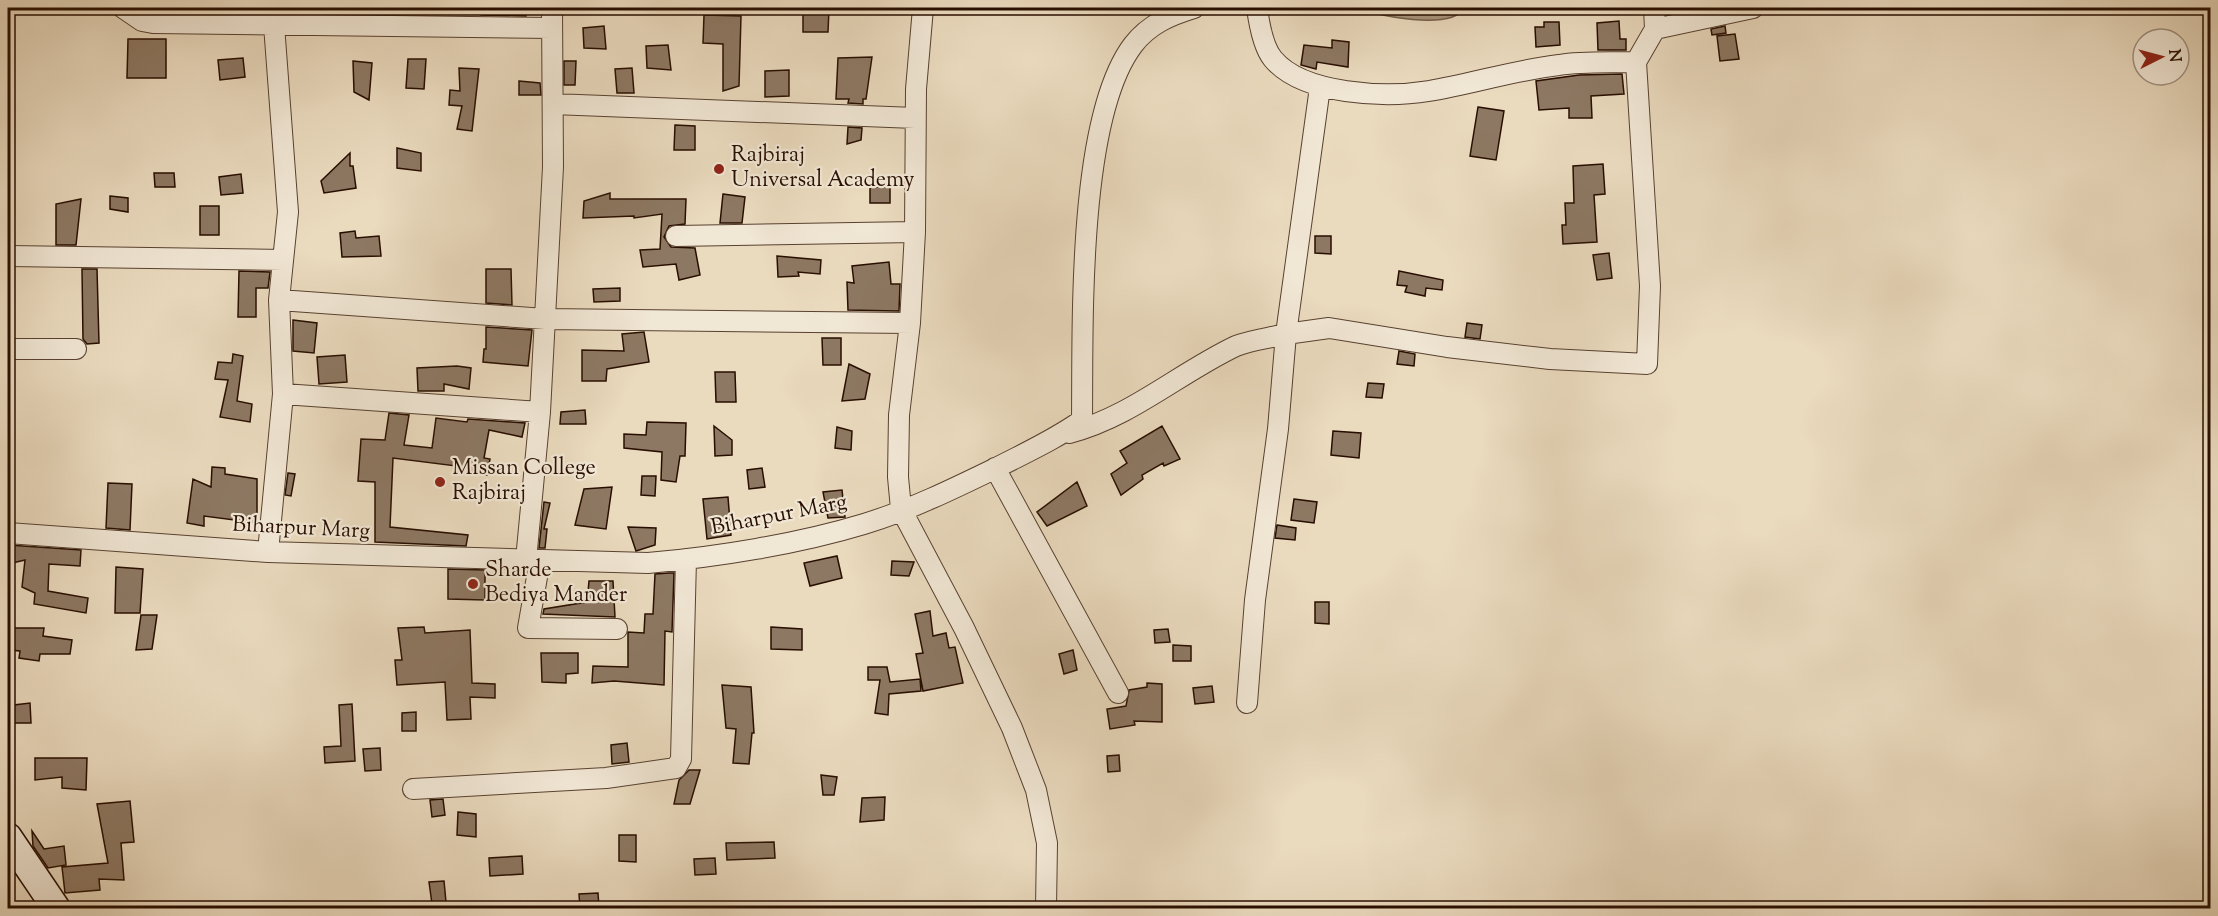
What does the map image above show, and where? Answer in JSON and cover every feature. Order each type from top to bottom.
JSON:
[{"type":"main road","points":[[8,837],[56,909]]},
{"type":"street","points":[[123,8],[142,21],[153,23],[552,28]]},
{"type":"street","points":[[552,8],[553,166],[528,628],[617,629]]},
{"type":"street","points":[[923,8],[915,118],[915,232],[910,324],[899,415],[898,477],[901,509],[964,628],[1012,728],[1036,790],[1047,843],[1046,909]]},
{"type":"street","name":"Biharpur Marg","points":[[8,533],[268,552],[627,563],[686,559],[865,524],[995,468],[1060,436],[1082,420],[1083,327],[1092,172],[1107,103],[1132,45],[1152,25],[1194,8]]},
{"type":"street","points":[[1257,8],[1259,24],[1272,58],[1294,77],[1320,87],[1364,93],[1426,92],[1559,64],[1636,62]]},
{"type":"street","points":[[1060,436],[1094,427],[1134,407],[1239,345],[1286,334],[1329,328],[1447,347],[1550,359],[1647,364],[1650,286],[1636,62],[1655,29],[1654,8]]},
{"type":"street","points":[[1655,29],[1753,8]]},
{"type":"street","points":[[268,552],[283,394],[279,300],[288,212],[274,26]]},
{"type":"street","points":[[1247,703],[1255,600],[1278,429],[1286,334],[1320,87]]},
{"type":"street","points":[[553,104],[915,118]]},
{"type":"street","points":[[676,236],[915,232]]},
{"type":"street","points":[[8,256],[283,260]]},
{"type":"street","points":[[279,300],[545,319],[910,324]]},
{"type":"street","points":[[8,349],[76,349]]},
{"type":"street","points":[[283,394],[540,412]]},
{"type":"street","points":[[995,468],[1118,693]]},
{"type":"street","points":[[413,789],[606,778],[676,768],[681,759],[686,559]]},
{"type":"shaded area","points":[[1351,8],[1465,8],[1456,15],[1444,19],[1428,20],[1393,17]]},
{"type":"building","points":[[480,8],[526,8],[526,16],[481,15]]},
{"type":"building","points":[[803,8],[829,9],[828,32],[803,32]]},
{"type":"building","points":[[704,15],[741,16],[739,86],[723,91],[723,44],[703,43]]},
{"type":"building","points":[[1619,21],[1620,39],[1626,39],[1626,50],[1598,50],[1597,23]]},
{"type":"building","points":[[1544,22],[1559,22],[1560,45],[1536,47],[1535,27],[1544,27]]},
{"type":"building","points":[[604,26],[606,49],[584,48],[583,28]]},
{"type":"building","points":[[1725,26],[1726,33],[1712,35],[1711,29]]},
{"type":"building","points":[[1735,34],[1739,59],[1720,61],[1717,36]]},
{"type":"building","points":[[128,39],[166,39],[166,78],[127,78]]},
{"type":"building","points":[[1332,40],[1349,42],[1348,67],[1317,62],[1316,69],[1301,65],[1304,45],[1332,48]]},
{"type":"building","points":[[668,45],[671,70],[647,68],[646,46]]},
{"type":"building","points":[[872,57],[866,99],[863,99],[863,104],[848,103],[849,99],[836,99],[838,58]]},
{"type":"building","points":[[243,58],[245,77],[220,80],[218,60]]},
{"type":"building","points":[[408,59],[426,59],[424,89],[406,88]]},
{"type":"building","points":[[353,61],[372,63],[369,100],[354,92]]},
{"type":"building","points":[[564,61],[576,61],[575,85],[564,85]]},
{"type":"building","points":[[459,68],[479,69],[472,131],[457,129],[462,106],[449,105],[450,90],[460,91]]},
{"type":"building","points":[[632,68],[634,93],[617,93],[615,69]]},
{"type":"building","points":[[789,70],[789,96],[765,97],[765,71]]},
{"type":"building","points":[[1622,74],[1624,94],[1591,96],[1592,118],[1569,118],[1569,108],[1539,110],[1536,81],[1579,75]]},
{"type":"building","points":[[519,81],[540,83],[541,95],[519,95]]},
{"type":"building","points":[[1478,107],[1504,111],[1496,160],[1470,156]]},
{"type":"building","points":[[675,125],[695,126],[695,150],[674,150]]},
{"type":"building","points":[[848,127],[862,128],[861,140],[847,144]]},
{"type":"building","points":[[397,148],[421,153],[421,171],[397,168]]},
{"type":"building","points":[[350,153],[350,166],[353,166],[356,188],[324,193],[321,181]]},
{"type":"building","points":[[1603,164],[1605,194],[1594,195],[1597,242],[1563,244],[1562,225],[1566,225],[1565,203],[1574,203],[1573,166]]},
{"type":"building","points":[[154,173],[174,173],[175,187],[155,187]]},
{"type":"building","points":[[241,174],[243,193],[221,195],[219,177]]},
{"type":"building","points":[[870,187],[890,187],[890,203],[870,203]]},
{"type":"building","points":[[610,193],[610,199],[686,199],[685,224],[669,226],[664,237],[671,247],[695,248],[700,275],[679,280],[676,264],[643,267],[640,250],[660,249],[662,214],[634,218],[634,216],[583,218],[584,201]]},
{"type":"building","points":[[723,194],[745,197],[742,223],[720,223]]},
{"type":"building","points":[[110,196],[128,198],[128,212],[110,209]]},
{"type":"building","points":[[81,199],[76,245],[56,245],[56,204]]},
{"type":"building","points":[[200,206],[219,206],[219,235],[200,235]]},
{"type":"building","points":[[355,231],[356,238],[379,236],[381,256],[342,257],[340,233]]},
{"type":"building","points":[[1315,236],[1331,236],[1331,254],[1315,253]]},
{"type":"building","points":[[1609,253],[1612,278],[1597,280],[1593,255]]},
{"type":"building","points":[[777,256],[821,260],[820,274],[798,272],[799,276],[778,277]]},
{"type":"building","points":[[889,262],[891,284],[900,284],[899,311],[848,310],[847,282],[854,283],[852,266]]},
{"type":"building","points":[[82,269],[97,269],[99,343],[87,344],[83,339]]},
{"type":"building","points":[[486,269],[511,269],[512,305],[486,303]]},
{"type":"building","points":[[239,271],[270,272],[268,288],[256,288],[256,317],[238,317]]},
{"type":"building","points":[[1399,271],[1443,280],[1442,290],[1426,288],[1425,296],[1405,292],[1407,286],[1397,285]]},
{"type":"building","points":[[620,288],[620,301],[594,302],[593,289]]},
{"type":"building","points":[[293,320],[317,323],[314,353],[293,351]]},
{"type":"building","points":[[1467,323],[1482,325],[1480,339],[1465,337]]},
{"type":"building","points":[[486,327],[532,330],[528,366],[483,362],[484,349],[486,349]]},
{"type":"building","points":[[644,332],[649,362],[607,369],[606,381],[582,381],[582,350],[624,351],[622,334]]},
{"type":"building","points":[[822,338],[841,338],[841,365],[823,365]]},
{"type":"building","points":[[1399,351],[1415,354],[1414,366],[1397,364]]},
{"type":"building","points":[[233,354],[243,356],[237,401],[252,404],[250,422],[220,417],[228,380],[215,379],[218,362],[232,363]]},
{"type":"building","points":[[345,355],[347,382],[319,384],[317,357]]},
{"type":"building","points":[[849,364],[870,374],[865,399],[842,401]]},
{"type":"building","points":[[457,366],[471,368],[469,389],[444,384],[444,391],[418,391],[417,368]]},
{"type":"building","points":[[715,372],[735,372],[736,402],[716,402]]},
{"type":"building","points":[[1368,383],[1384,384],[1382,398],[1366,397]]},
{"type":"building","points":[[585,410],[586,424],[560,424],[561,412]]},
{"type":"building","points":[[389,413],[409,415],[404,445],[432,448],[436,418],[467,422],[468,419],[525,423],[522,437],[489,430],[484,458],[490,459],[487,475],[456,468],[457,466],[393,458],[390,527],[468,535],[466,546],[375,542],[375,482],[358,481],[361,439],[385,440]]},
{"type":"building","points":[[647,422],[686,423],[685,456],[680,456],[676,482],[661,480],[662,452],[624,448],[624,434],[646,435]]},
{"type":"building","points":[[714,426],[732,440],[732,455],[715,456]]},
{"type":"building","points":[[1162,426],[1180,459],[1164,466],[1163,463],[1142,475],[1143,479],[1121,495],[1111,474],[1127,463],[1120,451]]},
{"type":"building","points":[[837,427],[852,431],[851,450],[835,448]]},
{"type":"building","points":[[1333,431],[1361,433],[1359,458],[1331,455]]},
{"type":"building","points":[[212,467],[225,468],[225,474],[257,479],[257,523],[204,516],[204,526],[187,523],[193,479],[211,487]]},
{"type":"building","points":[[762,468],[765,487],[749,489],[747,470]]},
{"type":"building","points":[[288,473],[295,474],[291,496],[285,495]]},
{"type":"building","points":[[642,476],[656,476],[655,496],[641,495]]},
{"type":"building","points":[[1077,482],[1087,506],[1047,526],[1037,512]]},
{"type":"building","points":[[108,483],[132,484],[130,530],[106,528]]},
{"type":"building","points":[[612,487],[606,529],[575,525],[584,489]]},
{"type":"building","points":[[842,490],[845,517],[828,518],[823,492]]},
{"type":"building","points":[[728,497],[731,535],[707,539],[703,499]]},
{"type":"building","points":[[1294,499],[1317,502],[1314,523],[1291,520]]},
{"type":"building","points":[[544,502],[550,503],[544,529],[547,529],[545,548],[539,548]]},
{"type":"building","points":[[1277,525],[1296,528],[1295,540],[1275,538]]},
{"type":"building","points":[[628,527],[656,528],[655,545],[636,551]]},
{"type":"building","points":[[8,545],[81,550],[80,566],[49,564],[48,591],[88,598],[86,613],[34,604],[35,593],[22,587],[25,560],[8,564]]},
{"type":"building","points":[[837,556],[842,578],[810,586],[804,563]]},
{"type":"building","points":[[892,561],[914,562],[909,576],[891,575]]},
{"type":"building","points":[[116,567],[143,569],[140,613],[115,613]]},
{"type":"building","name":"Sharde Bediya Mander","points":[[448,569],[485,570],[485,600],[448,599]]},
{"type":"building","points":[[674,573],[672,632],[665,631],[664,685],[614,681],[592,683],[593,666],[628,667],[628,632],[644,633],[645,614],[653,614],[655,574]]},
{"type":"building","points":[[589,581],[613,581],[615,617],[543,614],[544,609],[587,602]]},
{"type":"building","points":[[1315,602],[1329,602],[1329,624],[1315,623]]},
{"type":"building","points":[[930,611],[933,636],[946,633],[949,648],[955,647],[963,683],[923,691],[916,654],[923,653],[915,614]]},
{"type":"building","points":[[141,615],[157,615],[152,649],[136,650]]},
{"type":"building","points":[[424,627],[425,633],[470,630],[472,683],[495,684],[495,698],[470,697],[471,719],[447,720],[445,682],[397,685],[395,660],[402,660],[398,628]]},
{"type":"building","points":[[771,627],[802,629],[802,650],[771,649]]},
{"type":"building","points":[[8,628],[44,628],[43,636],[72,640],[70,654],[40,654],[39,661],[19,658],[20,651],[8,650]]},
{"type":"building","points":[[1168,629],[1170,642],[1155,643],[1154,630]]},
{"type":"building","points":[[1173,645],[1191,646],[1191,661],[1173,661]]},
{"type":"building","points":[[1073,650],[1077,670],[1064,674],[1059,654]]},
{"type":"building","points":[[541,653],[578,653],[578,673],[566,674],[566,683],[542,682]]},
{"type":"building","points":[[868,667],[887,667],[890,682],[920,679],[921,691],[889,694],[888,715],[875,713],[880,680],[868,680]]},
{"type":"building","points":[[1147,683],[1162,684],[1162,722],[1134,721],[1135,725],[1110,729],[1107,709],[1126,706],[1129,690],[1147,687]]},
{"type":"building","points":[[722,685],[751,687],[754,733],[752,733],[749,764],[733,763],[736,729],[726,728]]},
{"type":"building","points":[[1212,686],[1214,702],[1195,704],[1193,688]]},
{"type":"building","points":[[30,703],[31,723],[14,723],[14,705]]},
{"type":"building","points":[[352,704],[355,761],[325,763],[324,747],[341,746],[339,705]]},
{"type":"building","points":[[416,712],[416,731],[402,731],[402,713]]},
{"type":"building","points":[[627,743],[629,762],[612,764],[611,745]]},
{"type":"building","points":[[380,748],[381,770],[365,771],[363,749]]},
{"type":"building","points":[[1119,755],[1120,771],[1108,772],[1107,756]]},
{"type":"building","points":[[35,758],[87,758],[86,790],[62,788],[62,777],[35,780]]},
{"type":"building","points":[[689,770],[700,770],[690,804],[674,804],[679,780]]},
{"type":"building","points":[[821,775],[837,777],[834,795],[823,795]]},
{"type":"building","points":[[885,797],[884,820],[860,822],[862,798]]},
{"type":"building","points":[[443,799],[445,815],[432,817],[430,800]]},
{"type":"building","points":[[130,801],[134,842],[121,843],[124,880],[99,879],[100,890],[65,893],[62,867],[108,863],[97,804]]},
{"type":"building","points":[[458,812],[476,814],[476,837],[457,835]]},
{"type":"building","points":[[32,831],[44,849],[64,846],[66,865],[48,868],[33,846]]},
{"type":"building","points":[[619,835],[636,835],[636,862],[619,861]]},
{"type":"building","points":[[774,842],[775,858],[727,860],[726,843]]},
{"type":"building","points":[[522,856],[523,874],[490,876],[489,858]]},
{"type":"building","points":[[715,858],[716,874],[695,875],[694,859]]},
{"type":"building","points":[[444,881],[446,902],[432,904],[429,882]]},
{"type":"building","points":[[598,893],[599,907],[580,909],[579,894]]},
{"type":"place","name":"Rajbiraj Universal Academy","points":[[719,169]]},
{"type":"place","name":"Missan College Rajbiraj","points":[[440,482]]},
{"type":"place","name":"Sharde Bediya Mander","points":[[473,584]]}]
